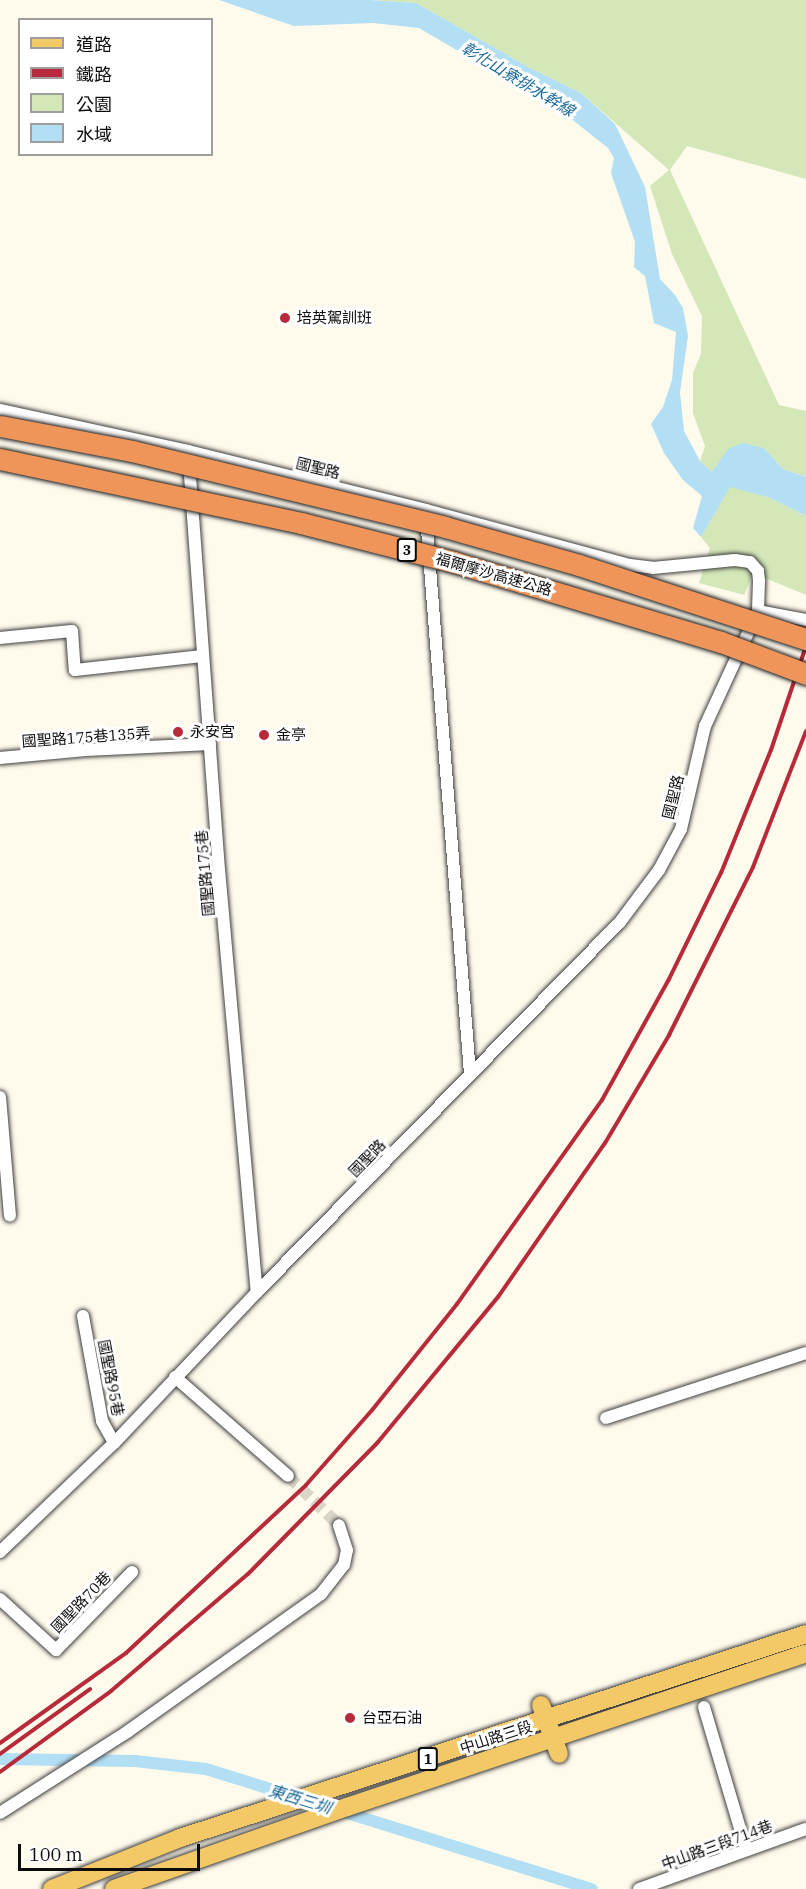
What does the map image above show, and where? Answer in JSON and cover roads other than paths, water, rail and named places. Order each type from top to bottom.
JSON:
[{"type":"highway","name":"福爾摩沙高速公路","points":[[0,426],[132,451],[445,527],[579,565],[806,639]]},
{"type":"highway","name":"福爾摩沙高速公路","points":[[0,459],[301,523],[454,562],[677,628],[806,674]]},
{"type":"main road","name":"中山路三段","points":[[114,1889],[192,1869],[550,1729],[806,1634]]},
{"type":"main road","name":"中山路三段","points":[[51,1889],[178,1832],[550,1729],[806,1653]]},
{"type":"main road","points":[[178,1832],[192,1869]]},
{"type":"street","name":"國聖路","points":[[0,410],[188,451],[426,510],[630,565],[653,568],[735,560],[750,562],[758,571],[759,581],[758,611],[705,726],[681,829],[659,870],[620,922],[257,1292],[114,1443],[0,1552]]},
{"type":"street","name":"國聖路175巷","points":[[188,451],[202,656],[257,1292]]},
{"type":"street","points":[[426,510],[470,1074]]},
{"type":"street","points":[[758,611],[806,620]]},
{"type":"street","points":[[0,638],[72,631],[75,670],[202,656]]},
{"type":"street","name":"國聖路175巷135弄","points":[[0,758],[86,750],[210,744]]},
{"type":"street","points":[[0,1097],[10,1216]]},
{"type":"street","name":"國聖路95巷","points":[[83,1316],[102,1421],[114,1443]]},
{"type":"street","points":[[606,1418],[806,1353]]},
{"type":"street","points":[[175,1377],[288,1476]]},
{"type":"street","points":[[0,1813],[127,1732],[321,1594],[344,1564],[347,1550],[339,1526]]},
{"type":"street","name":"國聖路70巷","points":[[0,1599],[56,1650],[132,1572]]},
{"type":"street","points":[[704,1707],[746,1849]]},
{"type":"street","name":"中山路三段714巷","points":[[642,1888],[806,1829]]},
{"type":"water","name":"彰化山寮排水幹線","points":[[219,0],[370,0],[416,3],[530,68],[581,93],[615,124],[645,187],[660,279],[675,295],[683,308],[688,336],[680,392],[684,431],[700,461],[712,472],[728,449],[743,443],[764,448],[783,469],[806,477],[806,516],[768,497],[730,487],[701,537],[693,528],[702,496],[683,480],[664,453],[651,424],[663,407],[672,380],[676,332],[654,323],[645,276],[634,267],[635,242],[611,173],[614,158],[608,148],[550,102],[516,85],[419,28],[373,23],[294,26]]},
{"type":"waterway","name":"東西三圳","points":[[0,1759],[135,1761],[206,1769],[592,1889]]},
{"type":"tunnel","points":[[288,1476],[339,1525]]},
{"type":"railway","points":[[0,1743],[126,1653],[306,1485],[373,1409],[457,1304],[602,1100],[669,979],[721,873],[771,750],[806,646]]},
{"type":"railway","points":[[0,1772],[111,1691],[248,1574],[378,1442],[498,1297],[605,1143],[669,1035],[753,867],[806,731]]},
{"type":"railway","points":[[0,1754],[90,1689]]},
{"type":"place","name":"培英駕訓班","points":[[285,318]]},
{"type":"place","name":"永安宮","points":[[178,732]]},
{"type":"place","name":"金亭","points":[[264,735]]},
{"type":"place","name":"台亞石油","points":[[350,1718]]}]
